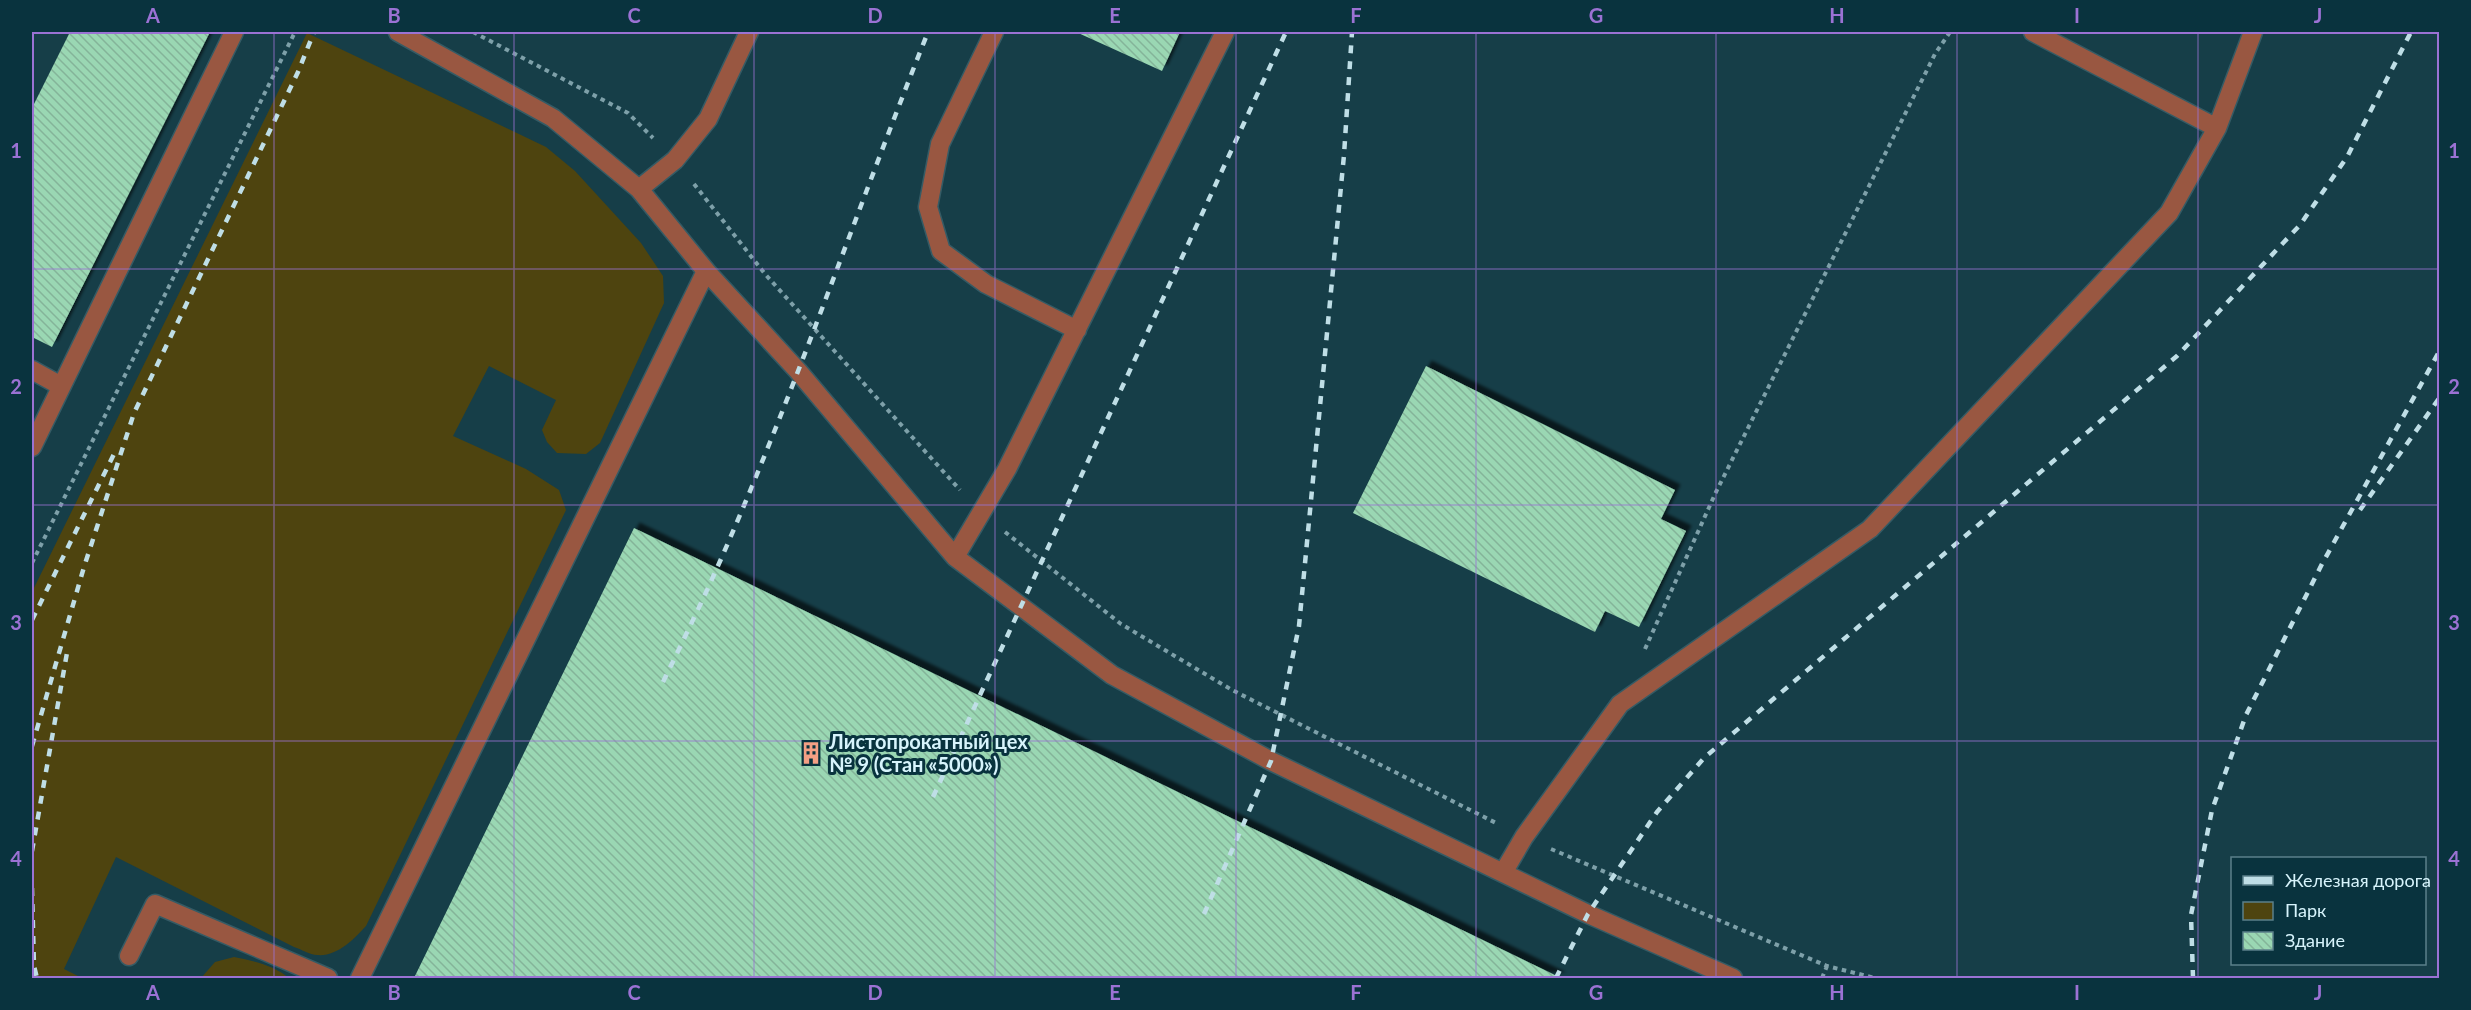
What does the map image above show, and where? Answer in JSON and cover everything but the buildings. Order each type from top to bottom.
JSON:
[{"type":"lane","points":[[32,447],[234,32]]},
{"type":"lane","points":[[398,32],[553,118],[639,189],[706,271],[798,371],[955,557],[1112,675],[1271,761],[1588,914],[1733,978]]},
{"type":"lane","points":[[639,189],[675,160],[708,119],[749,32]]},
{"type":"lane","points":[[994,32],[940,144],[928,207],[940,251],[986,284],[1077,330]]},
{"type":"lane","points":[[955,557],[1007,469],[1225,32]]},
{"type":"lane","points":[[2033,32],[2217,128]]},
{"type":"lane","points":[[1503,873],[1524,837],[1620,704],[1870,529],[2169,213],[2217,128],[2253,32]]},
{"type":"lane","points":[[360,978],[706,271]]},
{"type":"lane","points":[[32,370],[61,386]]},
{"type":"lane","points":[[129,956],[155,904],[328,978]]},
{"type":"path","points":[[32,563],[295,32]]},
{"type":"path","points":[[473,32],[628,112],[675,160],[765,274],[981,513],[1121,624],[1232,690],[1524,837],[1827,966],[1875,978]]},
{"type":"path","points":[[1644,651],[1716,492],[1935,54],[1950,32]]},
{"type":"path","points":[[1822,978],[1827,966]]},
{"type":"path","points":[[2425,978],[2439,978]]},
{"type":"green space","points":[[307,33],[546,147],[575,171],[641,243],[663,276],[664,303],[600,443],[586,454],[557,453],[547,442],[542,430],[556,400],[489,366],[453,436],[526,469],[559,490],[566,510],[366,926],[338,950],[324,955],[311,954],[116,857],[64,969],[82,978],[32,978],[32,592]]},
{"type":"green space","points":[[234,957],[270,967],[289,978],[201,978],[215,962]]},
{"type":"railway","points":[[32,746],[84,567],[134,413],[298,72],[314,32]]},
{"type":"railway","points":[[663,682],[707,590],[776,428],[928,32]]},
{"type":"railway","points":[[933,797],[1286,32]]},
{"type":"railway","points":[[1204,914],[1271,761],[1299,626],[1344,155],[1352,32]]},
{"type":"railway","points":[[1556,978],[1588,914],[1657,812],[1704,758],[2177,356],[2300,225],[2347,157],[2411,32]]},
{"type":"railway","points":[[2193,978],[2191,915],[2212,810],[2246,715],[2322,564],[2440,350]]},
{"type":"railway","points":[[2360,510],[2440,397]]},
{"type":"railway","points":[[32,620],[114,454]]},
{"type":"railway","points":[[32,851],[68,647]]},
{"type":"railway","points":[[32,888],[34,966],[37,978]]},
{"type":"place","name":"Листопрокатный цех № 9 (Стан «5000»)","points":[[811,753]]}]
